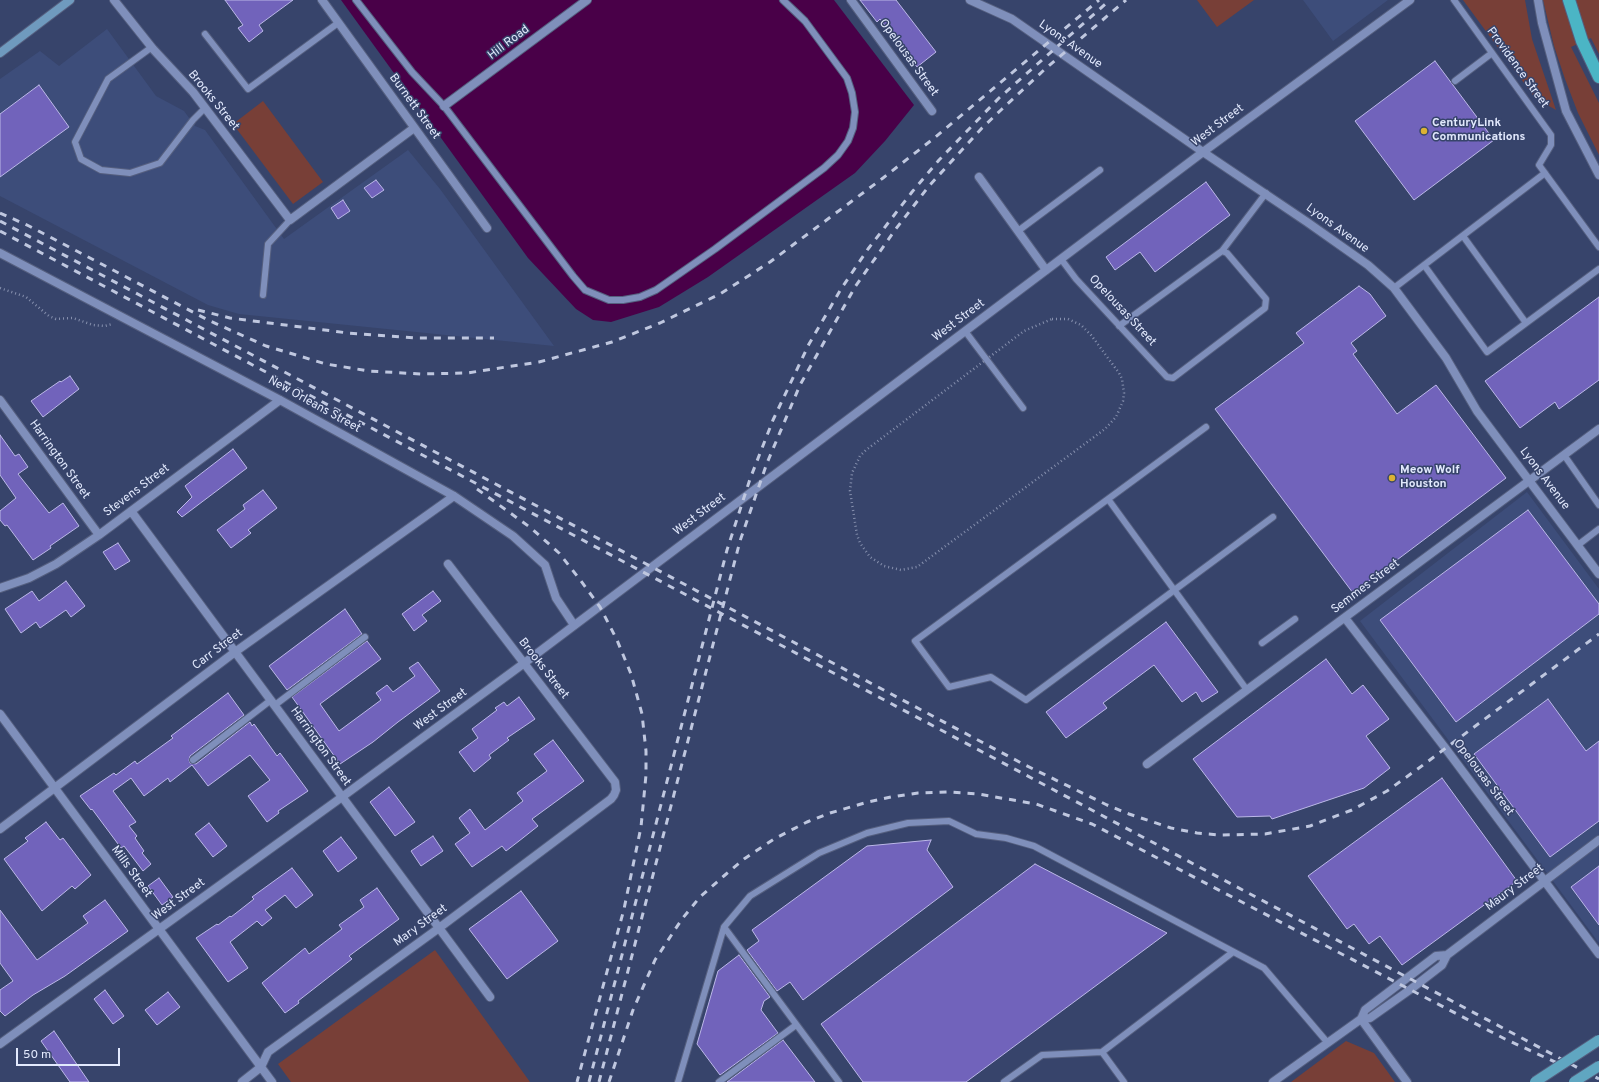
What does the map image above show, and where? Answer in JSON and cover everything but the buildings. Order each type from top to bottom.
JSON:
[{"type":"highway","points":[[1568,0],[1582,41],[1599,77]]},
{"type":"main road","points":[[0,53],[70,0]]},
{"type":"main road","points":[[1535,1082],[1599,1040]]},
{"type":"main road","points":[[1574,1082],[1599,1066]]},
{"type":"street","name":"Brooks Street","points":[[114,0],[152,47],[193,92],[290,220]]},
{"type":"street","name":"Burnett Street","points":[[322,0],[487,228]]},
{"type":"street","name":"Hill Road","points":[[444,106],[587,0]]},
{"type":"street","name":"Opelousas Street","points":[[851,0],[932,111]]},
{"type":"street","name":"Lyons Avenue","points":[[970,0],[1012,19],[1203,152],[1266,193],[1368,266],[1394,288],[1446,358],[1477,411],[1599,574]]},
{"type":"street","name":"West Street","points":[[0,1044],[342,797],[523,664],[1203,152],[1410,0]]},
{"type":"street","points":[[1538,0],[1542,23],[1566,111],[1599,175]]},
{"type":"street","points":[[290,220],[414,128]]},
{"type":"street","points":[[979,177],[1046,270]]},
{"type":"street","name":"New Orleans Street","points":[[0,253],[280,400],[454,496],[513,536],[545,565],[556,598],[574,625]]},
{"type":"street","name":"Harrington Street","points":[[0,400],[99,534]]},
{"type":"street","name":"Stevens Street","points":[[0,588],[29,578],[56,564],[131,511],[280,400]]},
{"type":"street","name":"Semmes Street","points":[[1147,764],[1599,429]]},
{"type":"street","name":"Carr Street","points":[[0,829],[235,652],[454,496]]},
{"type":"street","name":"Harrington Street","points":[[131,511],[490,996]]},
{"type":"street","name":"Brooks Street","points":[[448,564],[523,664],[615,782],[616,790]]},
{"type":"street","name":"Opelousas Street","points":[[1345,618],[1446,749],[1599,954]]},
{"type":"street","name":"Mills Street","points":[[0,714],[272,1082]]},
{"type":"street","name":"Mary Street","points":[[242,1082],[261,1067],[268,1052],[439,928],[611,799],[616,790]]},
{"type":"street","name":"Maury Street","points":[[1273,1082],[1361,1019],[1370,1018],[1411,990],[1442,965],[1447,955],[1544,880],[1599,840]]},
{"type":"street","points":[[1361,1019],[1407,1082]]},
{"type":"lane","points":[[356,0],[412,72],[444,106],[573,276],[585,290],[609,300],[623,300],[640,297],[656,290],[715,249],[818,172],[838,155],[848,141],[853,128],[855,112],[852,93],[846,78],[806,21],[783,0]]},
{"type":"lane","name":"Providence Street","points":[[1454,0],[1551,135],[1551,145],[1539,165],[1545,173]]},
{"type":"lane","points":[[205,34],[248,89],[338,23]]},
{"type":"lane","points":[[152,47],[108,79],[76,142],[81,159],[101,170],[130,173],[160,164],[192,120],[205,108]]},
{"type":"lane","points":[[1455,81],[1492,53]]},
{"type":"lane","points":[[1018,231],[1100,170]]},
{"type":"lane","points":[[1394,288],[1545,173],[1599,247]]},
{"type":"lane","points":[[1119,326],[1222,251],[1266,193]]},
{"type":"lane","points":[[262,295],[268,244],[290,220]]},
{"type":"lane","points":[[1463,236],[1526,323]]},
{"type":"lane","name":"Opelousas Street","points":[[1061,259],[1076,279],[1119,326],[1167,377],[1173,378],[1265,308],[1266,299],[1226,253],[1222,251]]},
{"type":"lane","points":[[1424,265],[1487,352],[1599,269]]},
{"type":"lane","points":[[965,331],[1023,408]]},
{"type":"lane","points":[[1206,427],[915,641],[949,687],[991,677],[1026,700],[1273,517]]},
{"type":"lane","points":[[1564,455],[1599,505]]},
{"type":"lane","points":[[1108,499],[1247,690]]},
{"type":"lane","points":[[1578,545],[1599,529]]},
{"type":"lane","points":[[1262,643],[1295,619]]},
{"type":"lane","points":[[193,760],[365,637]]},
{"type":"lane","points":[[678,1082],[724,927],[750,896],[819,853],[867,833],[908,823],[949,822],[976,834],[1006,838],[1034,846],[1264,968],[1327,1042]]},
{"type":"lane","points":[[724,927],[839,1082]]},
{"type":"lane","points":[[1004,1082],[1042,1055],[1102,1052],[1233,952]]},
{"type":"lane","points":[[719,1082],[796,1025]]},
{"type":"lane","points":[[1102,1052],[1124,1082]]},
{"type":"path","points":[[0,288],[26,296],[49,316],[56,319],[73,318],[105,326],[112,324],[118,315]]},
{"type":"path","points":[[1052,318],[1068,319],[1081,325],[1119,373],[1122,379],[1124,393],[1123,401],[1116,417],[1105,429],[918,567],[901,570],[884,566],[870,557],[860,543],[857,535],[850,492],[852,473],[860,456],[986,360],[1024,331],[1052,318]]},
{"type":"shaded area","points":[[341,0],[834,0],[914,105],[885,141],[855,173],[708,277],[659,307],[611,322],[593,320],[576,309],[528,258]]},
{"type":"shaded area","points":[[1197,0],[1254,0],[1217,27]]},
{"type":"shaded area","points":[[1303,0],[1388,0],[1333,41]]},
{"type":"shaded area","points":[[1463,0],[1525,0],[1532,39],[1556,110],[1535,98]]},
{"type":"shaded area","points":[[1543,0],[1599,0],[1599,54],[1591,38],[1571,47],[1599,103],[1599,155],[1578,113],[1565,79],[1554,46]]},
{"type":"shaded area","points":[[107,29],[156,96],[184,111],[195,126],[205,130],[284,239],[408,150],[440,189],[554,346],[239,314],[208,305],[0,196],[0,79],[40,51],[59,66]]},
{"type":"shaded area","points":[[263,101],[323,182],[293,204],[233,124]]},
{"type":"shaded area","points":[[1527,492],[1599,589],[1599,943],[1360,621]]},
{"type":"shaded area","points":[[435,950],[530,1082],[291,1082],[278,1064]]},
{"type":"shaded area","points":[[1346,1041],[1374,1053],[1395,1082],[1291,1082]]},
{"type":"railway","points":[[0,213],[29,226],[210,321],[266,346],[326,364],[369,371],[421,374],[467,373],[539,362],[612,342],[660,323],[720,294],[770,262],[933,139],[1099,0]]},
{"type":"railway","points":[[589,1082],[727,550],[750,479],[773,420],[809,344],[841,289],[868,249],[939,160],[999,98],[1110,0]]},
{"type":"railway","points":[[599,1082],[740,541],[767,463],[800,385],[855,287],[895,230],[929,186],[982,128],[1001,110],[1044,70],[1126,0]]},
{"type":"railway","points":[[0,221],[1025,765],[1107,805],[1171,828],[1197,833],[1220,835],[1265,834],[1310,826],[1352,810],[1387,791],[1599,634]]},
{"type":"railway","points":[[0,231],[1599,1079]]},
{"type":"railway","points":[[198,310],[230,318],[348,333],[416,338],[494,338]]},
{"type":"railway","points":[[477,489],[531,528],[559,553],[581,581],[600,607],[617,640],[631,674],[642,714],[646,751],[646,775],[641,827],[624,909],[577,1082]]},
{"type":"railway","points":[[609,1082],[633,1010],[655,960],[682,919],[700,897],[725,875],[744,859],[774,839],[807,822],[830,813],[891,797],[918,793],[948,792],[978,794],[1036,804],[1092,824],[1505,1039],[1566,1067]]},
{"type":"place","name":"CenturyLink Communications","points":[[1424,131]]},
{"type":"place","name":"Meow Wolf Houston","points":[[1392,478]]}]
